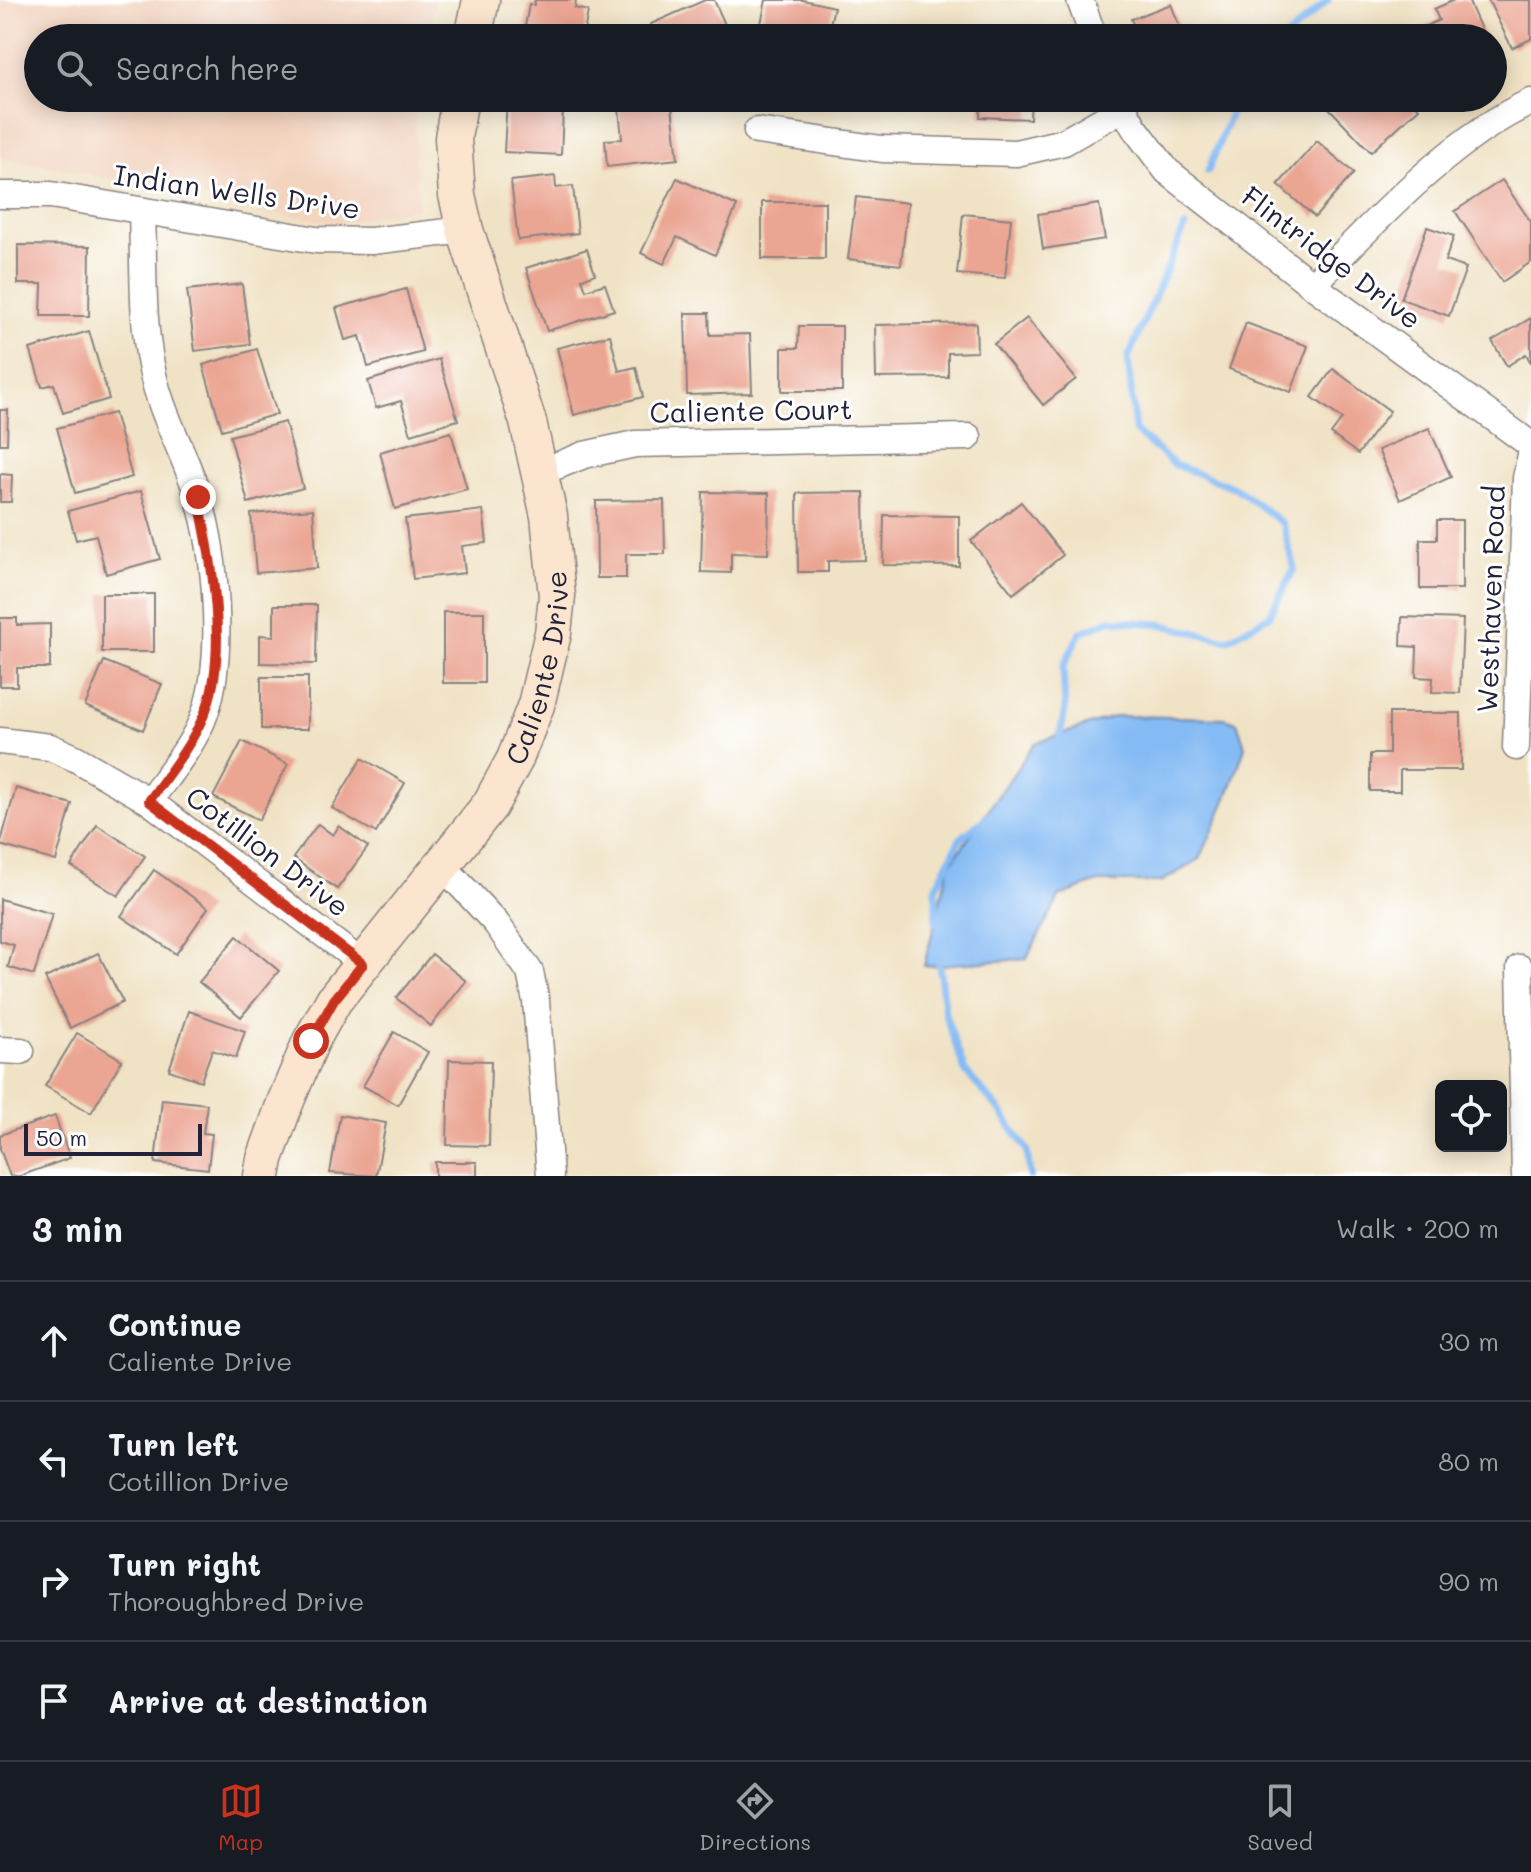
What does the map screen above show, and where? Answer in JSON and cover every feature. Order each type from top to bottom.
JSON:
[{"type":"street","points":[[476,24],[481,0]]},
{"type":"street","points":[[1080,0],[1089,24]]},
{"type":"street","points":[[1312,285],[1394,203],[1459,149],[1531,102]]},
{"type":"street","name":"Caliente Drive","points":[[262,1176],[285,1103],[311,1041],[334,1000],[490,805],[515,759],[536,705],[553,633],[557,596],[549,516],[528,422],[465,230],[457,195],[453,138],[458,112]]},
{"type":"street","points":[[757,131],[882,149],[1016,153],[1064,142],[1108,112]]},
{"type":"street","name":"Flintridge Drive","points":[[1126,112],[1167,171],[1312,285],[1531,445]]},
{"type":"street","name":"Indian Wells Drive","points":[[0,195],[51,195],[316,240],[371,241],[465,230]]},
{"type":"street","points":[[142,212],[147,329],[152,370],[160,401],[198,497],[211,555],[217,645],[213,686],[204,716],[187,747],[149,801]]},
{"type":"street","name":"Caliente Court","points":[[539,473],[584,455],[635,444],[968,437]]},
{"type":"street","name":"Westhaven Road","points":[[1516,747],[1525,627],[1526,478],[1531,455]]},
{"type":"street","name":"Cotillion Drive","points":[[0,741],[50,747],[149,801],[363,964]]},
{"type":"street","points":[[441,864],[496,923],[530,972],[536,1001],[550,1176]]},
{"type":"street","points":[[1520,968],[1525,1176]]},
{"type":"shaded area","points":[[0,0],[436,0],[430,24],[24,24],[24,112],[416,112],[418,208],[336,223],[261,211],[0,158]]},
{"type":"water","points":[[1116,716],[1225,718],[1237,722],[1245,747],[1200,859],[1161,882],[1098,882],[1060,896],[1026,959],[924,966],[949,866],[1035,743]]},
{"type":"building","points":[[535,0],[576,0],[575,8],[588,11],[586,24],[525,24],[529,4],[534,5]]},
{"type":"building","points":[[705,0],[714,0],[725,24],[651,24]]},
{"type":"building","points":[[766,0],[803,0],[834,7],[830,24],[761,24]]},
{"type":"building","points":[[1454,0],[1468,0],[1479,24],[1430,24],[1439,20],[1434,9]]},
{"type":"building","points":[[1488,0],[1531,0],[1531,39],[1512,48],[1507,38],[1507,24],[1500,24]]},
{"type":"building","points":[[1171,4],[1179,24],[1133,24],[1131,19]]},
{"type":"building","points":[[506,112],[563,112],[561,155],[504,152]]},
{"type":"building","points":[[619,112],[673,112],[678,159],[607,167],[605,140],[622,139]]},
{"type":"building","points":[[980,112],[1030,112],[1030,119],[980,117]]},
{"type":"building","points":[[1333,112],[1415,112],[1371,152]]},
{"type":"building","points":[[1317,141],[1354,173],[1315,217],[1278,185]]},
{"type":"building","points":[[555,176],[556,188],[573,186],[578,233],[518,240],[511,181]]},
{"type":"building","points":[[677,178],[737,206],[715,255],[677,237],[664,264],[641,253]]},
{"type":"building","points":[[1502,180],[1531,222],[1531,262],[1502,282],[1455,211]]},
{"type":"building","points":[[856,197],[908,203],[901,265],[848,259]]},
{"type":"building","points":[[762,202],[825,202],[825,259],[762,259]]},
{"type":"building","points":[[1099,204],[1105,239],[1043,249],[1038,214]]},
{"type":"building","points":[[963,214],[1011,219],[1005,278],[957,274]]},
{"type":"building","points":[[1427,227],[1454,236],[1445,261],[1466,268],[1449,316],[1401,299]]},
{"type":"building","points":[[18,245],[90,246],[89,316],[41,316],[42,284],[18,284]]},
{"type":"building","points":[[587,249],[595,274],[582,279],[586,290],[605,284],[614,310],[547,331],[526,268]]},
{"type":"building","points":[[242,284],[250,344],[195,351],[187,290]]},
{"type":"building","points":[[406,289],[423,352],[368,367],[360,336],[345,340],[336,308]]},
{"type":"building","points":[[685,313],[709,313],[710,335],[750,334],[752,393],[687,395]]},
{"type":"building","points":[[1027,318],[1076,379],[1043,405],[994,344]]},
{"type":"building","points":[[1531,318],[1531,363],[1526,354],[1507,366],[1492,341]]},
{"type":"building","points":[[976,323],[977,352],[948,353],[948,377],[876,378],[875,325]]},
{"type":"building","points":[[1246,323],[1308,346],[1291,392],[1229,369]]},
{"type":"building","points":[[799,326],[842,326],[842,391],[782,391],[782,348],[798,348]]},
{"type":"building","points":[[89,331],[109,399],[63,413],[54,384],[42,387],[30,349]]},
{"type":"building","points":[[610,335],[619,371],[636,367],[643,397],[574,415],[557,348]]},
{"type":"building","points":[[257,349],[277,414],[222,430],[203,365]]},
{"type":"building","points":[[439,359],[458,420],[411,434],[401,401],[376,408],[368,381]]},
{"type":"building","points":[[1333,369],[1390,411],[1358,454],[1331,434],[1342,419],[1312,397]]},
{"type":"building","points":[[0,410],[8,410],[7,444],[0,444]]},
{"type":"building","points":[[114,413],[132,477],[75,493],[57,428]]},
{"type":"building","points":[[285,422],[303,488],[248,503],[230,436]]},
{"type":"building","points":[[1429,428],[1451,477],[1400,500],[1378,450]]},
{"type":"building","points":[[451,432],[467,489],[395,509],[380,452]]},
{"type":"building","points":[[0,474],[12,475],[11,502],[0,502]]},
{"type":"building","points":[[141,491],[160,559],[106,574],[96,535],[76,540],[68,511]]},
{"type":"building","points":[[703,492],[769,493],[768,554],[731,553],[731,573],[701,572]]},
{"type":"building","points":[[864,492],[865,560],[828,561],[828,572],[798,572],[797,493]]},
{"type":"building","points":[[664,500],[665,554],[626,554],[626,578],[597,578],[596,501]]},
{"type":"building","points":[[1021,502],[1063,555],[1013,594],[971,541]]},
{"type":"building","points":[[313,509],[317,568],[256,573],[251,514]]},
{"type":"building","points":[[483,510],[487,543],[462,546],[465,573],[413,579],[405,519]]},
{"type":"building","points":[[884,515],[959,516],[959,566],[883,565]]},
{"type":"building","points":[[1437,520],[1462,520],[1462,589],[1420,589],[1420,539],[1437,539]]},
{"type":"building","points":[[102,594],[154,594],[154,652],[102,652]]},
{"type":"building","points":[[274,605],[317,605],[316,664],[260,663],[260,635],[274,636]]},
{"type":"building","points":[[443,612],[484,612],[484,683],[443,683]]},
{"type":"building","points":[[1402,617],[1463,619],[1460,693],[1432,692],[1433,678],[1416,677],[1417,647],[1401,646]]},
{"type":"building","points":[[0,618],[17,618],[17,625],[50,624],[50,668],[17,668],[17,686],[0,686]]},
{"type":"building","points":[[104,661],[162,684],[143,730],[85,706]]},
{"type":"building","points":[[261,677],[308,677],[308,729],[261,729]]},
{"type":"building","points":[[1389,713],[1461,713],[1461,770],[1400,770],[1400,791],[1370,791],[1370,754],[1389,754]]},
{"type":"building","points":[[242,741],[288,764],[259,820],[213,797]]},
{"type":"building","points":[[362,758],[405,783],[376,833],[332,808]]},
{"type":"building","points":[[16,788],[72,804],[56,861],[0,845]]},
{"type":"building","points":[[318,824],[333,835],[339,826],[368,847],[337,889],[293,858]]},
{"type":"building","points":[[97,825],[145,856],[118,896],[71,866]]},
{"type":"building","points":[[154,870],[208,908],[176,954],[121,916]]},
{"type":"building","points":[[0,899],[52,914],[34,975],[8,967],[14,945],[0,941]]},
{"type":"building","points":[[237,936],[279,971],[241,1017],[199,982]]},
{"type":"building","points":[[98,953],[123,1002],[70,1028],[45,978]]},
{"type":"building","points":[[432,954],[466,981],[431,1026],[396,998]]},
{"type":"building","points":[[189,1011],[245,1031],[236,1058],[212,1050],[201,1081],[169,1070]]},
{"type":"building","points":[[394,1032],[428,1052],[398,1105],[363,1086]]},
{"type":"building","points":[[77,1033],[122,1060],[91,1113],[45,1086]]},
{"type":"building","points":[[449,1060],[491,1061],[489,1146],[447,1145]]},
{"type":"building","points":[[162,1099],[207,1104],[203,1133],[212,1134],[208,1169],[155,1163]]},
{"type":"building","points":[[340,1115],[386,1123],[376,1176],[330,1173]]},
{"type":"building","points":[[55,1116],[70,1158],[20,1176],[10,1176],[0,1149],[0,1135]]},
{"type":"building","points":[[435,1162],[477,1162],[477,1176],[435,1176]]},
{"type":"waterway","points":[[1301,24],[1328,0]]},
{"type":"waterway","points":[[1208,171],[1231,112]]},
{"type":"waterway","points":[[1059,741],[1065,710],[1063,667],[1080,633],[1110,620],[1159,624],[1227,640],[1269,616],[1294,569],[1283,524],[1236,488],[1175,465],[1135,431],[1128,358],[1185,227]]},
{"type":"waterway","points":[[936,923],[936,887],[960,839],[986,818]]},
{"type":"waterway","points":[[938,956],[945,1014],[965,1071],[1001,1112],[1027,1150],[1030,1176]]},
{"type":"route","points":[[198,497],[211,555],[217,645],[213,686],[204,716],[187,747],[149,801],[363,964],[334,1000],[311,1041]]}]
